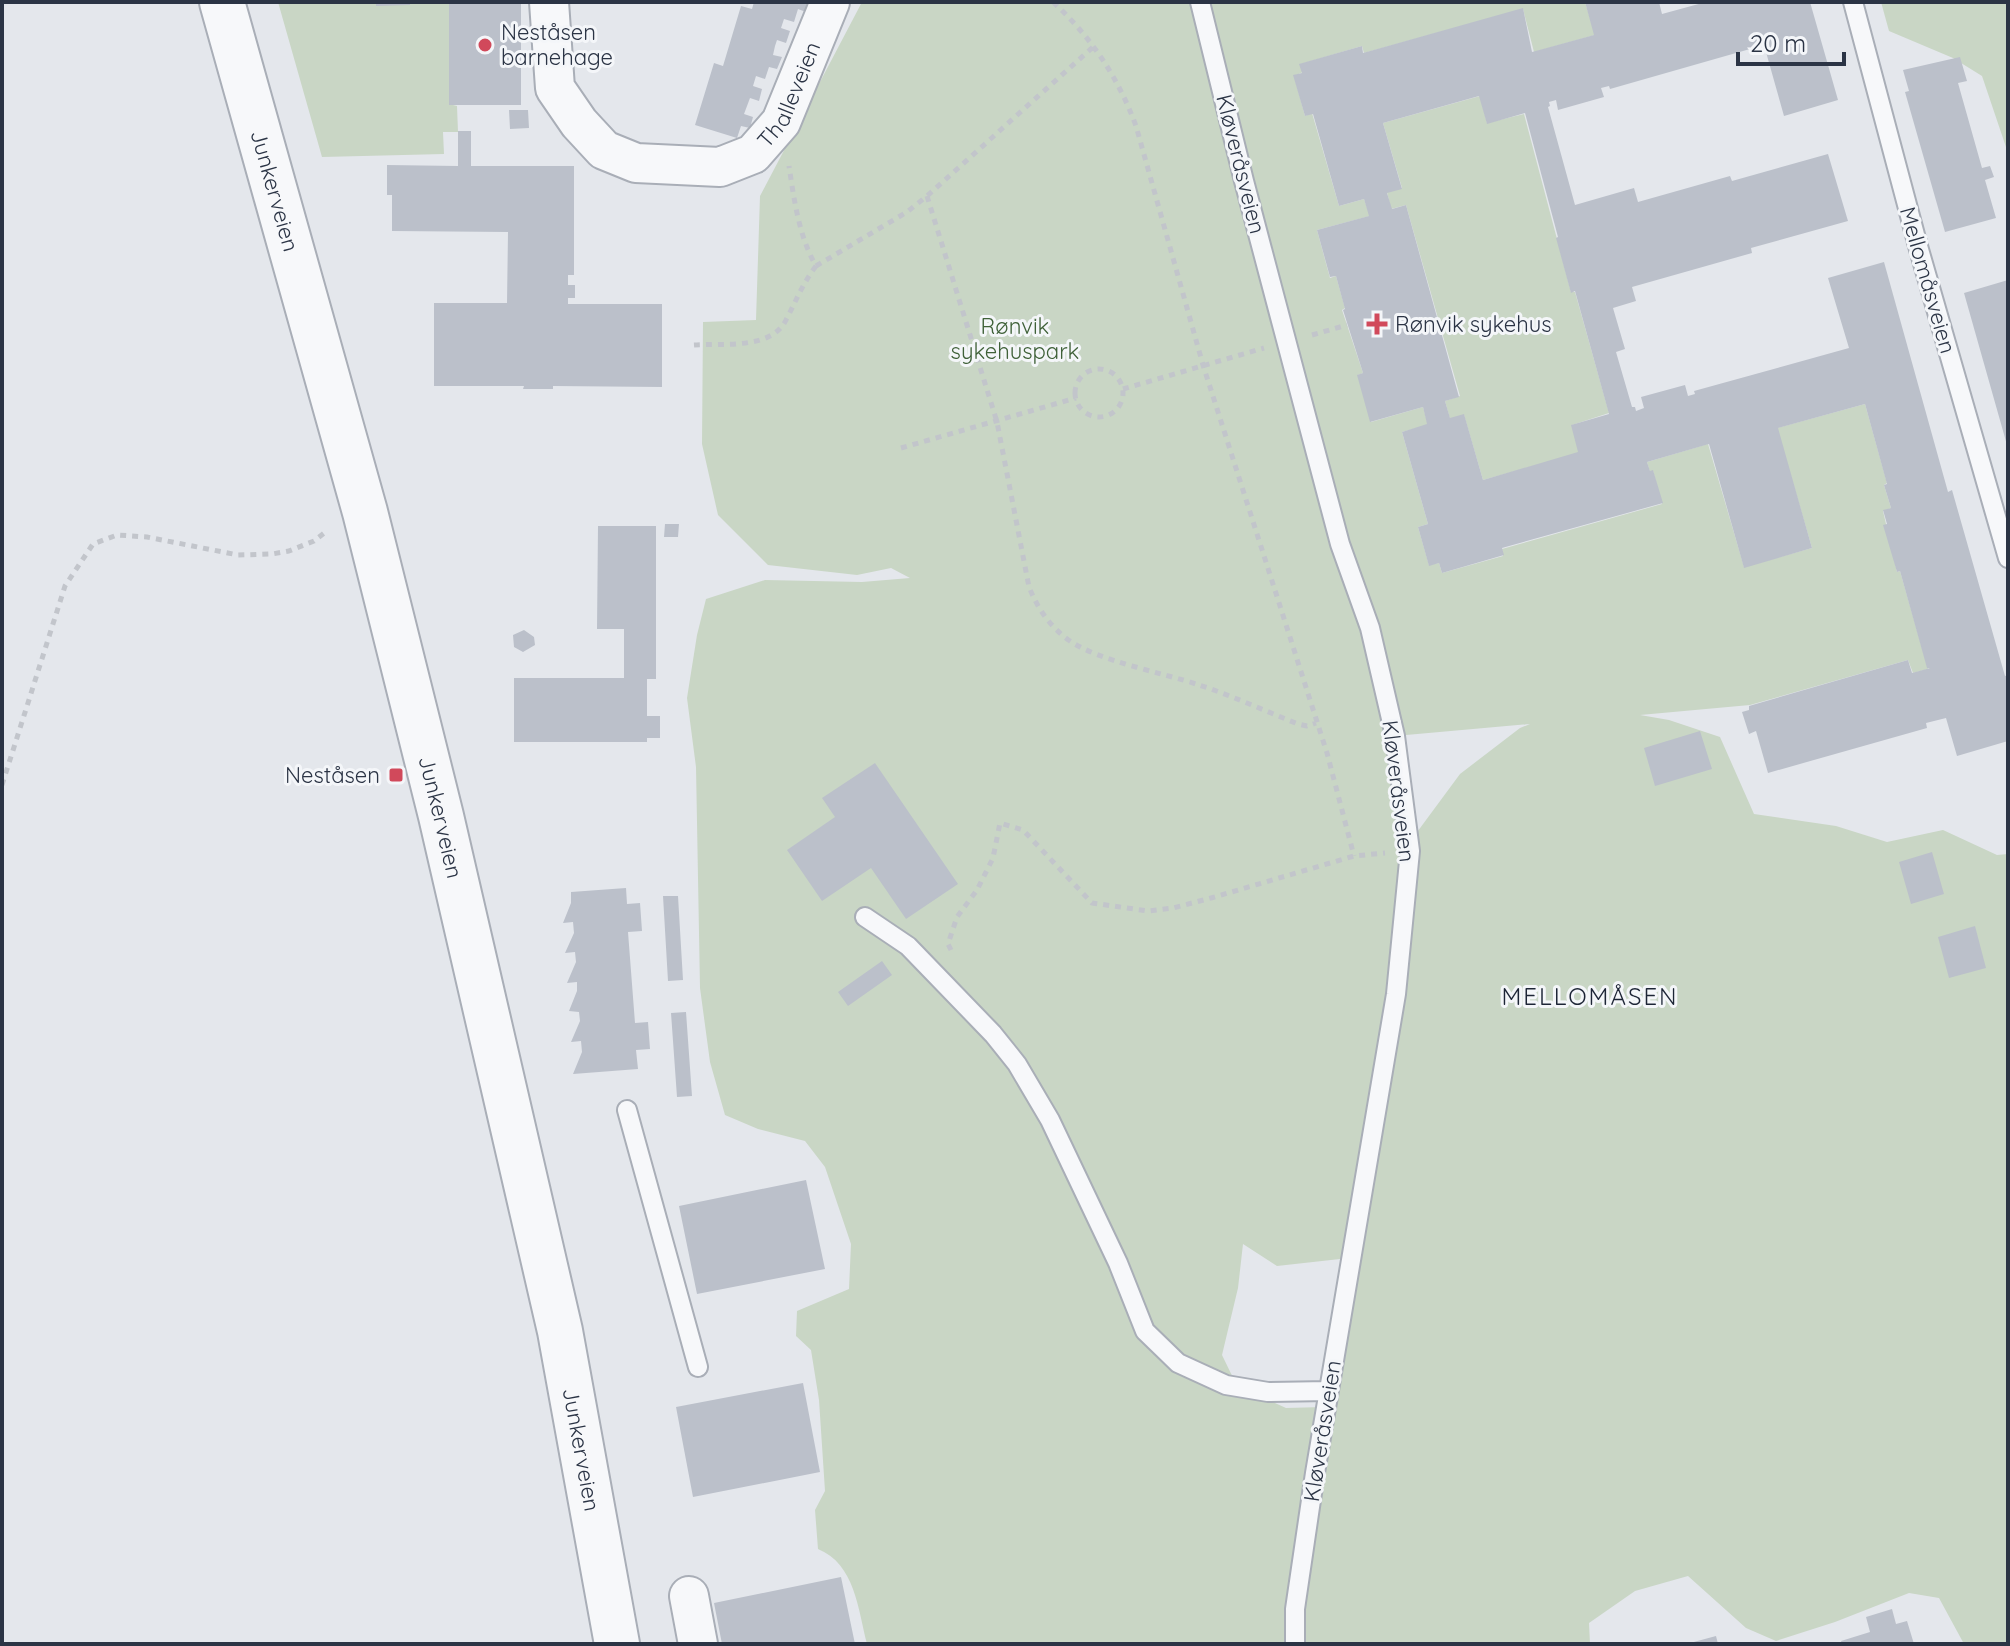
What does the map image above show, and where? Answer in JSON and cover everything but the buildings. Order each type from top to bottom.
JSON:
[{"type":"street","name":"Junkerveien","points":[[222,2],[365,512],[441,816],[560,1331],[617,1644]]},
{"type":"street","name":"Thalleveien","points":[[549,2],[555,88],[579,123],[604,150],[636,163],[720,167],[753,154],[781,122],[830,2]]},
{"type":"street","points":[[689,1596],[698,1644]]},
{"type":"lane","name":"Kløveråsveien","points":[[1200,2],[1340,544],[1370,628],[1395,736],[1410,851],[1396,994],[1328,1391],[1295,1609],[1295,1644]]},
{"type":"lane","name":"Mellomåsveien","points":[[1853,2],[1918,246],[2008,558]]},
{"type":"lane","points":[[865,917],[908,946],[993,1034],[1017,1064],[1050,1120],[1118,1263],[1145,1331],[1178,1363],[1226,1385],[1268,1392],[1328,1391]]},
{"type":"lane","points":[[627,1110],[698,1367]]},
{"type":"path","points":[[1053,2],[1074,21],[1116,80],[1136,126],[1203,365],[1316,723],[1354,856]]},
{"type":"path","points":[[694,345],[752,342],[773,336],[785,324],[806,279],[816,266],[907,212],[1002,132],[1093,47]]},
{"type":"path","points":[[781,122],[794,198],[809,253],[816,266]]},
{"type":"path","points":[[927,196],[997,422],[1029,587],[1037,606],[1053,628],[1072,643],[1097,653],[1201,685],[1298,724],[1307,726],[1316,723]]},
{"type":"path","points":[[1123,389],[1273,346]]},
{"type":"path","points":[[1094,370],[1109,371],[1123,389],[1120,405],[1108,416],[1091,416],[1079,406],[1076,398],[1077,383],[1094,370]]},
{"type":"path","points":[[901,448],[1076,398]]},
{"type":"path","points":[[2,785],[65,586],[93,544],[117,535],[147,537],[238,555],[272,554],[314,541],[332,528]]},
{"type":"path","points":[[955,956],[948,944],[957,917],[977,890],[993,858],[1000,823],[1023,830],[1092,903],[1148,911],[1211,898],[1354,856],[1410,851]]},
{"type":"green space","points":[[278,2],[449,2],[449,104],[457,106],[458,132],[443,132],[444,154],[322,157]]},
{"type":"green space","name":"Rønvik sykehuspark","points":[[862,2],[1585,2],[1595,35],[1534,52],[1523,9],[1364,53],[1362,46],[1301,64],[1303,72],[1294,76],[1305,116],[1312,113],[1339,206],[1364,199],[1370,216],[1317,230],[1330,278],[1336,276],[1345,308],[1342,310],[1363,373],[1358,375],[1371,422],[1423,407],[1428,425],[1402,432],[1428,524],[1418,527],[1429,565],[1439,563],[1442,573],[1503,556],[1502,549],[1662,504],[1653,471],[1650,472],[1647,462],[1708,444],[1744,567],[1812,548],[1777,428],[1865,404],[1887,483],[1884,485],[1891,508],[1883,511],[1897,572],[1900,571],[1928,669],[1913,673],[1908,660],[1750,705],[1640,715],[1669,720],[1720,737],[1754,814],[1836,826],[1887,842],[1943,830],[1997,855],[2008,854],[2008,1644],[1964,1644],[1939,1598],[1909,1593],[1776,1641],[1746,1628],[1688,1576],[1635,1591],[1589,1623],[1590,1644],[867,1644],[847,1576],[840,1565],[818,1549],[815,1510],[825,1491],[819,1400],[811,1350],[796,1336],[797,1311],[849,1289],[851,1244],[825,1167],[805,1141],[758,1129],[725,1115],[710,1062],[700,988],[696,767],[687,698],[706,599],[765,580],[862,582],[910,578],[891,568],[857,575],[768,565],[718,515],[702,444],[703,322],[756,320],[760,196]],"holes":[[[1530,724],[1520,728],[1460,774],[1412,839],[1395,736]],[[1243,1244],[1277,1266],[1349,1258],[1324,1407],[1286,1408],[1237,1386],[1222,1355],[1238,1288]]]},
{"type":"green space","points":[[1881,2],[2008,2],[2008,153],[1982,76],[1953,58],[1889,31]]},
{"type":"green space","points":[[1480,96],[1487,123],[1524,114],[1571,292],[1575,292],[1609,413],[1572,425],[1579,453],[1483,480],[1464,415],[1450,419],[1445,401],[1460,396],[1406,205],[1391,209],[1387,192],[1402,188],[1383,123]]},
{"type":"place","name":"Neståsen barnehage","points":[[485,45]]},
{"type":"place","name":"Rønvik sykehus","points":[[1377,324]]},
{"type":"place","name":"Neståsen","points":[[396,775]]},
{"type":"district","name":"MELLOMÅSEN","points":[[1590,996]]}]
